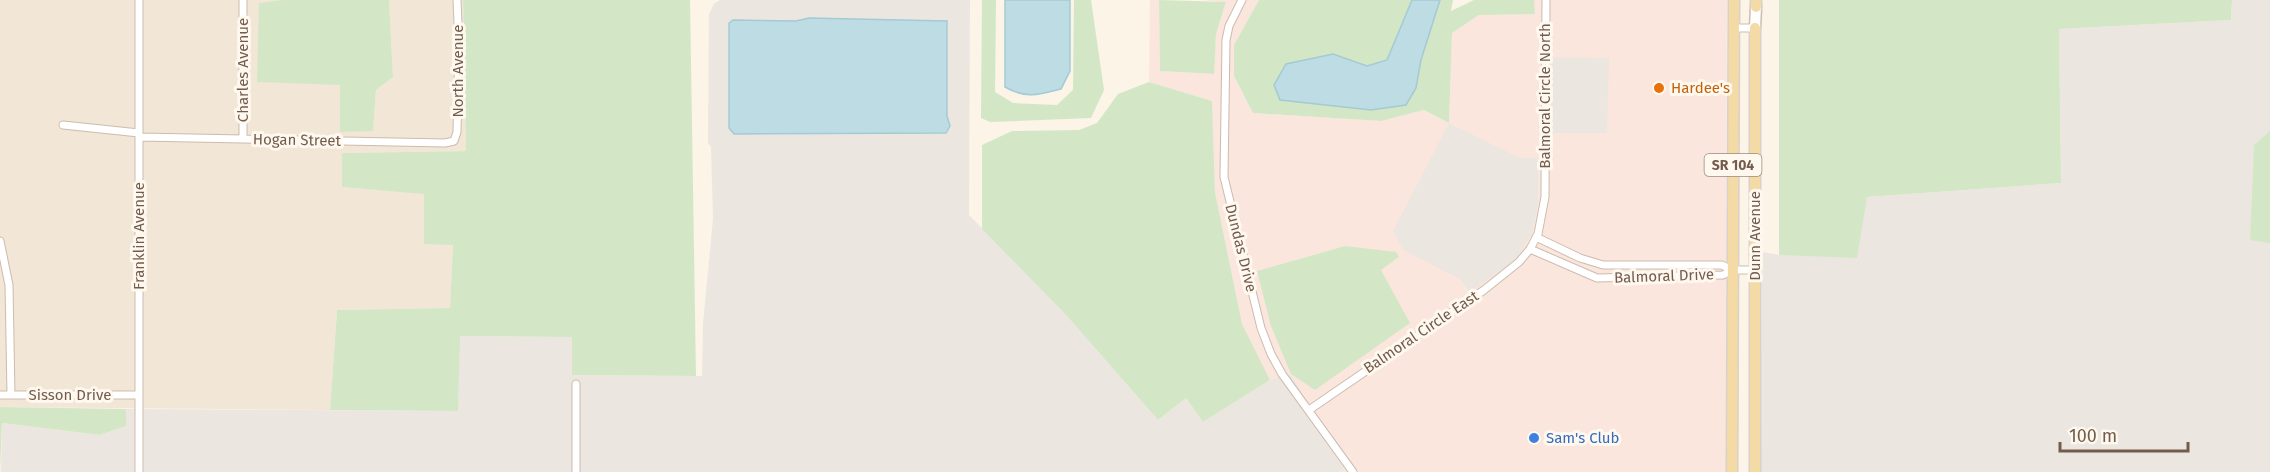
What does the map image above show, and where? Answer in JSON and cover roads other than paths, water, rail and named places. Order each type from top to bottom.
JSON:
[{"type":"main road","name":"Dunn Avenue","points":[[1732,472],[1734,0]]},
{"type":"main road","name":"Dunn Avenue","points":[[1755,472],[1756,4]]},
{"type":"street","name":"Franklin Avenue","points":[[139,472],[140,0]]},
{"type":"street","name":"Charles Avenue","points":[[243,0],[243,139]]},
{"type":"street","name":"North Avenue","points":[[454,141],[458,132],[457,0]]},
{"type":"street","name":"Dundas Drive","points":[[1242,0],[1229,26],[1226,40],[1226,189],[1266,342],[1282,374],[1353,472]]},
{"type":"street","name":"Balmoral Circle North","points":[[1536,237],[1541,222],[1545,191],[1546,0]]},
{"type":"street","points":[[1734,28],[1755,28]]},
{"type":"street","name":"Hogan Street","points":[[63,125],[140,135],[445,143],[454,141]]},
{"type":"street","name":"Balmoral Circle East","points":[[1309,410],[1493,283],[1519,262],[1536,237]]},
{"type":"street","name":"Balmoral Drive","points":[[1536,237],[1580,258],[1604,265],[1722,265],[1732,270]]},
{"type":"street","points":[[0,241],[9,285],[11,395]]},
{"type":"street","name":"Balmoral Drive","points":[[1530,249],[1597,278],[1723,274],[1732,270],[1755,270]]},
{"type":"street","points":[[576,384],[576,472]]},
{"type":"street","name":"Sisson Drive","points":[[0,394],[139,395]]},
{"type":"water","points":[[1005,0],[1070,0],[1070,71],[1061,89],[1032,95],[1012,91],[1005,87]]},
{"type":"water","points":[[1412,0],[1440,0],[1421,60],[1416,88],[1406,105],[1371,110],[1280,100],[1274,85],[1286,64],[1333,54],[1367,66],[1387,60]]},
{"type":"water","points":[[809,18],[947,21],[947,116],[950,126],[946,133],[734,134],[729,128],[729,23],[733,20],[796,21]]},
{"type":"place","name":"Hardee's","points":[[1659,88]]},
{"type":"place","name":"Sam's Club","points":[[1534,438]]}]
